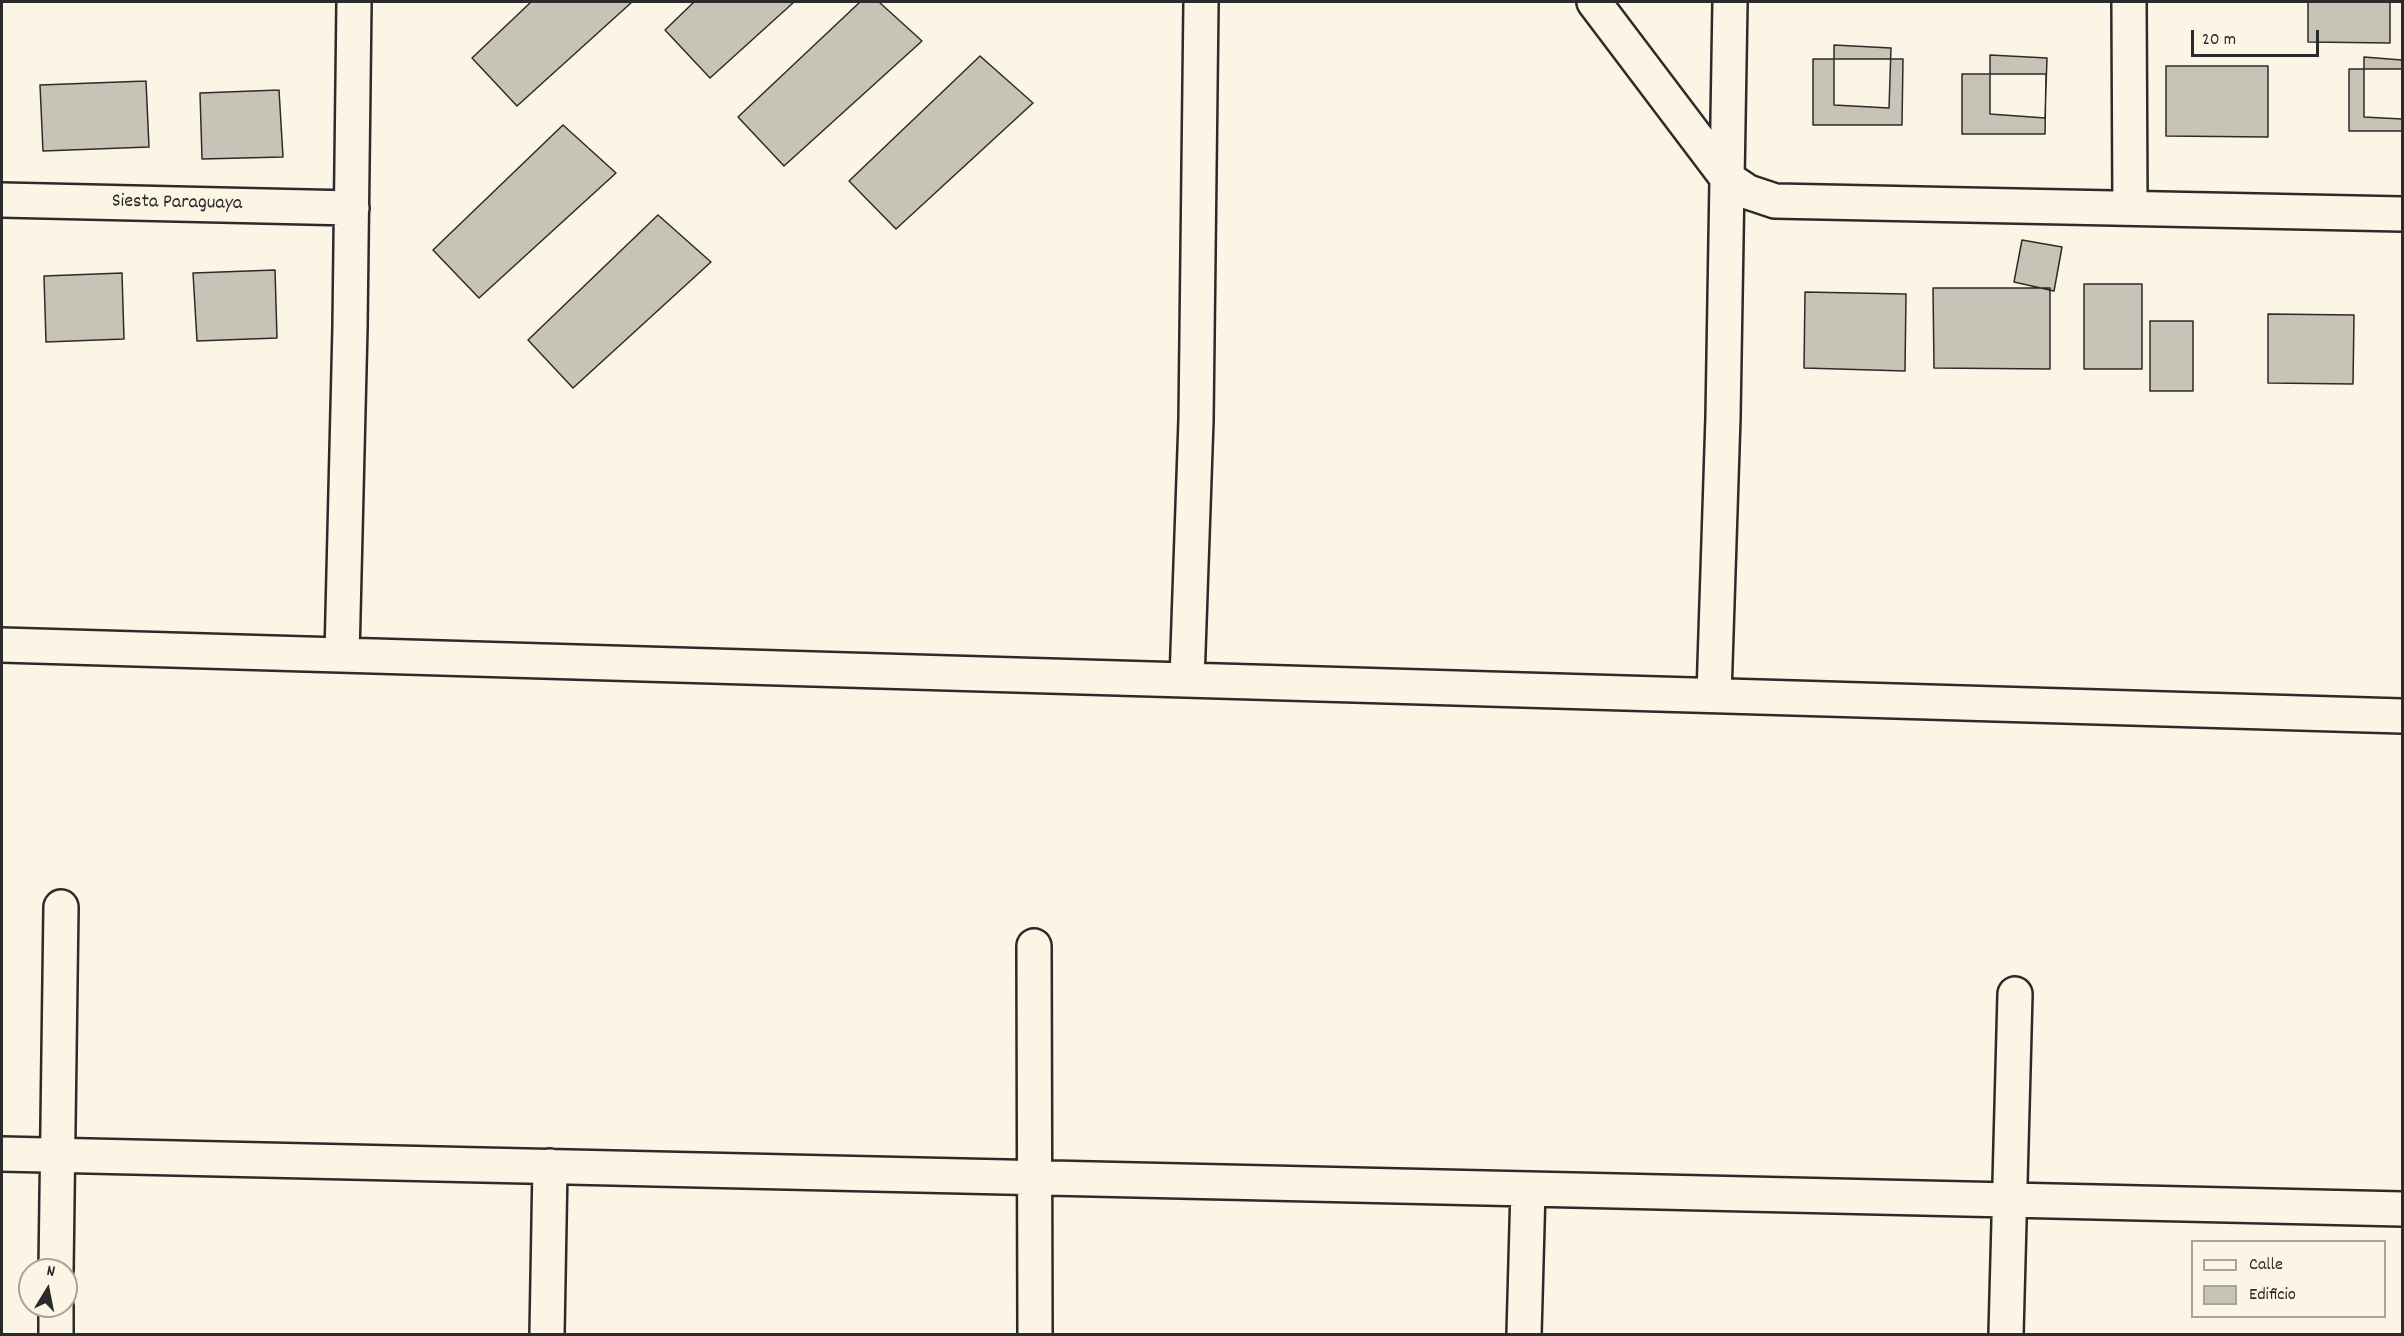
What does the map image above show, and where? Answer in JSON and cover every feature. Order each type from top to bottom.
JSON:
[{"type":"street","points":[[342,655],[350,327],[354,2]]},
{"type":"street","points":[[1187,680],[1196,420],[1201,2]]},
{"type":"street","points":[[1593,2],[1727,178],[1748,192],[1775,201],[2403,214]]},
{"type":"street","points":[[1714,695],[1723,417],[1730,2]]},
{"type":"street","points":[[2129,2],[2130,208]]},
{"type":"street","name":"Siesta Paraguaya","points":[[2,200],[352,208]]},
{"type":"street","points":[[2,645],[2403,716]]},
{"type":"street","points":[[56,1258],[61,907]]},
{"type":"street","points":[[1034,946],[1035,1335]]},
{"type":"street","points":[[2006,1335],[2015,994]]},
{"type":"street","points":[[2,1154],[2403,1209]]},
{"type":"street","points":[[547,1335],[550,1166]]},
{"type":"street","points":[[1524,1335],[1528,1189]]},
{"type":"street","points":[[56,1318],[56,1335]]},
{"type":"building","points":[[531,2],[632,2],[517,106],[472,58]]},
{"type":"building","points":[[694,2],[794,2],[710,78],[665,30]]},
{"type":"building","points":[[860,2],[879,2],[922,41],[784,166],[738,117]]},
{"type":"building","points":[[2308,2],[2390,2],[2390,43],[2308,42]]},
{"type":"building","points":[[1834,45],[1891,48],[1889,108],[1834,105]]},
{"type":"building","points":[[1990,55],[2047,58],[2045,118],[1990,114]]},
{"type":"building","points":[[980,56],[1033,103],[896,229],[849,181]]},
{"type":"building","points":[[2364,57],[2402,60],[2402,119],[2364,117]]},
{"type":"building","points":[[1813,59],[1903,59],[1902,125],[1813,125]]},
{"type":"building","points":[[2166,66],[2268,66],[2268,137],[2166,136]]},
{"type":"building","points":[[2349,69],[2402,69],[2402,131],[2349,131]]},
{"type":"building","points":[[1962,74],[2046,74],[2045,134],[1962,134]]},
{"type":"building","points":[[146,81],[149,147],[43,151],[40,85]]},
{"type":"building","points":[[279,90],[283,157],[202,159],[200,93]]},
{"type":"building","points":[[563,125],[616,173],[479,298],[433,250]]},
{"type":"building","points":[[658,215],[711,262],[573,388],[528,340]]},
{"type":"building","points":[[2022,240],[2062,247],[2054,291],[2014,282]]},
{"type":"building","points":[[275,270],[277,338],[197,341],[193,273]]},
{"type":"building","points":[[122,273],[124,339],[46,342],[44,276]]},
{"type":"building","points":[[2084,284],[2142,284],[2142,369],[2084,369]]},
{"type":"building","points":[[1933,288],[2050,288],[2050,369],[1934,368]]},
{"type":"building","points":[[1805,292],[1906,294],[1905,371],[1804,368]]},
{"type":"building","points":[[2268,314],[2354,315],[2353,384],[2268,383]]},
{"type":"building","points":[[2150,321],[2193,321],[2193,391],[2150,391]]}]
